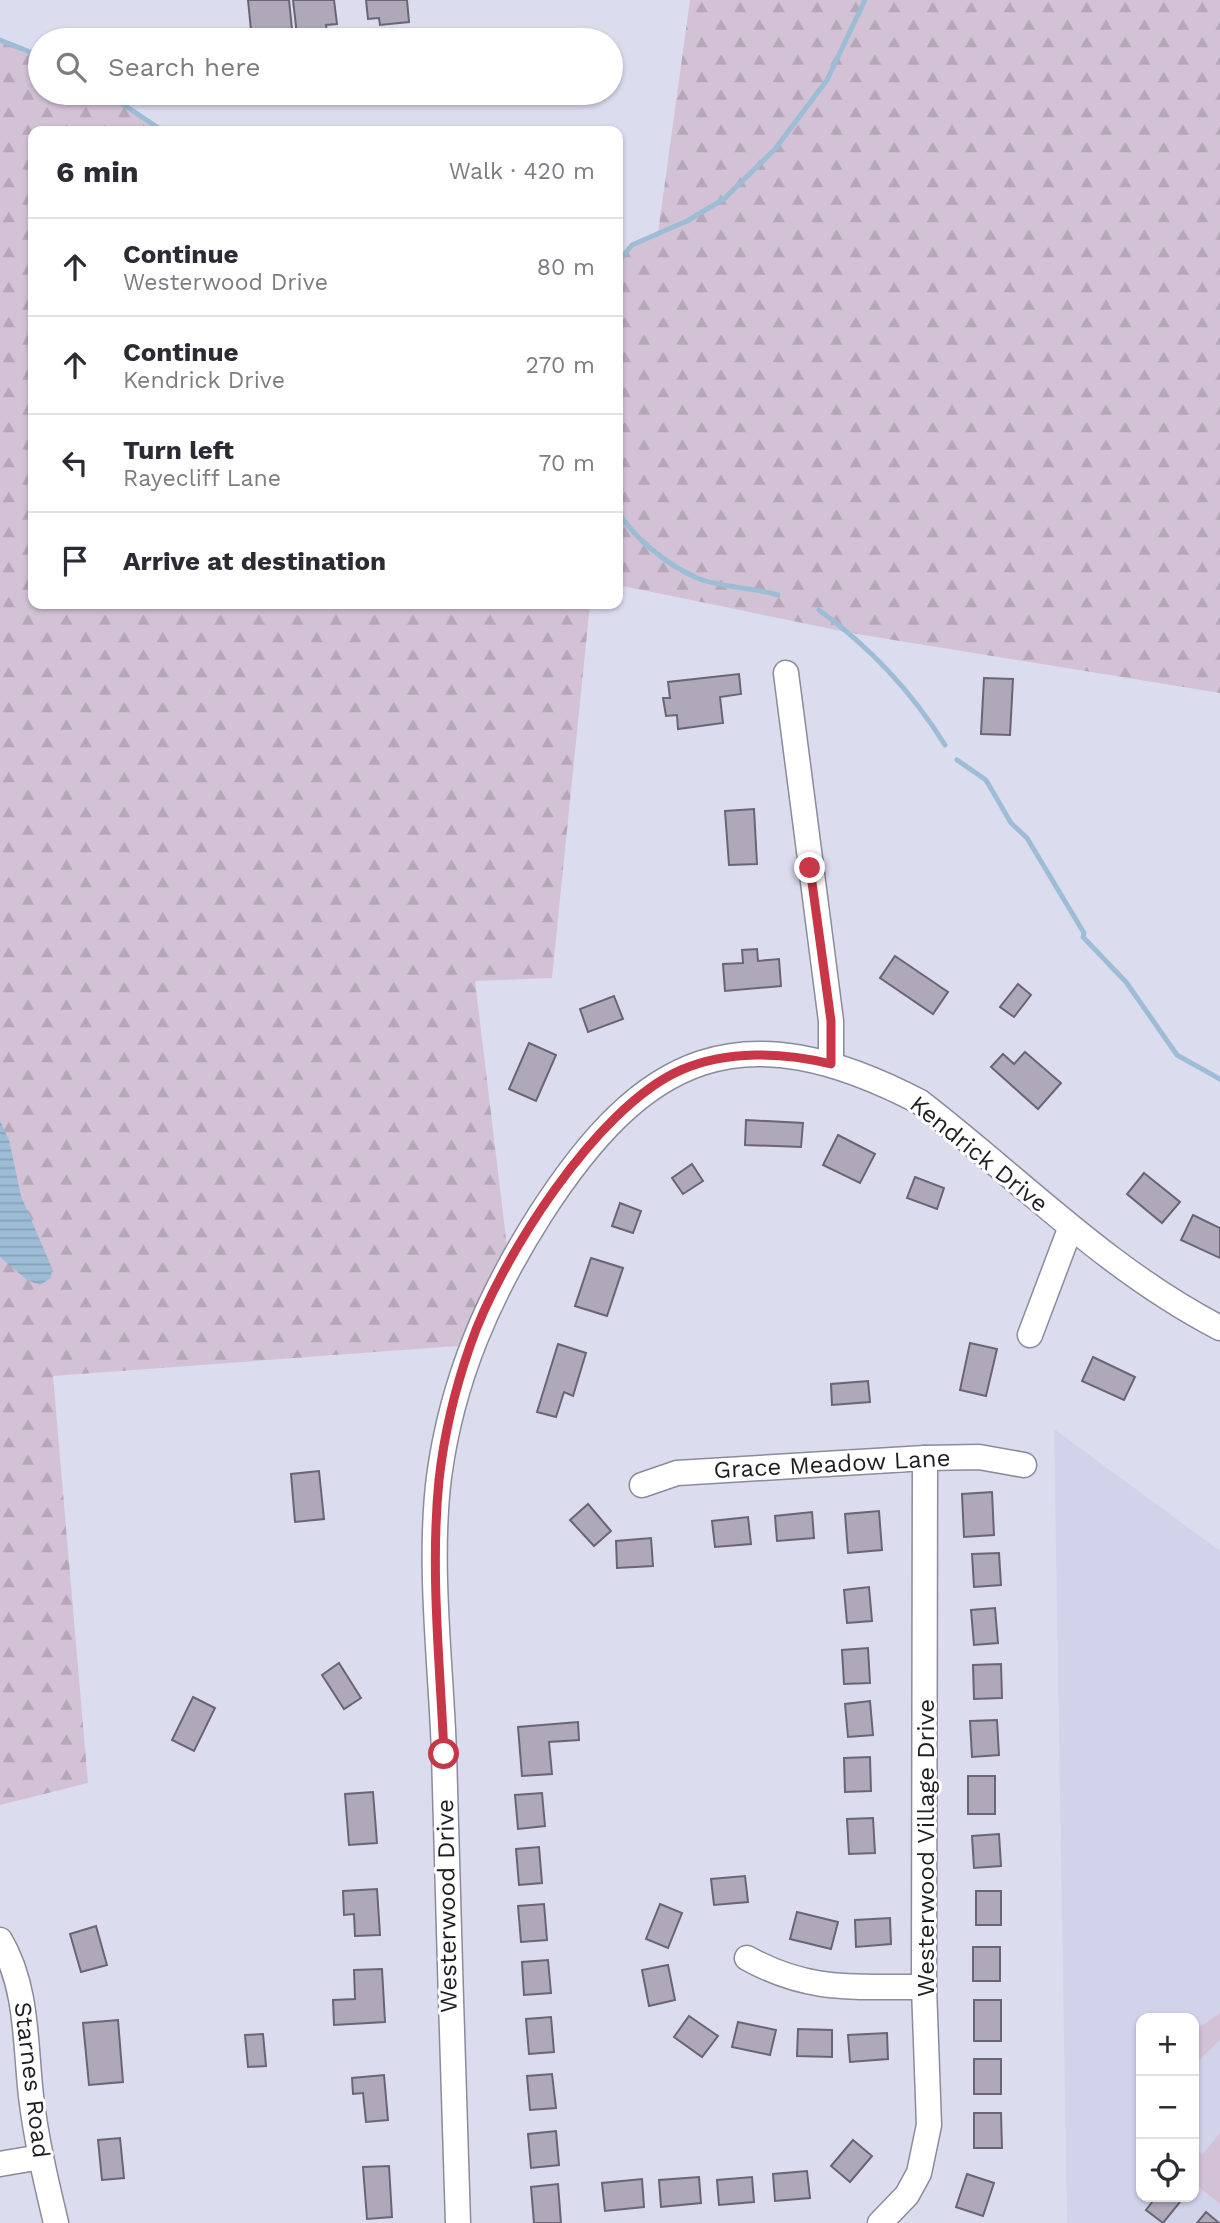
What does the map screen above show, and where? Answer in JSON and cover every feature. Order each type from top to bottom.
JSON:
[{"type":"street","points":[[786,673],[831,1021],[831,1064]]},
{"type":"street","name":"Kendrick Drive","points":[[437,1546],[443,1456],[449,1419],[470,1345],[509,1264],[592,1141],[627,1105],[655,1084],[681,1070],[731,1057],[780,1055],[831,1064],[890,1086],[920,1102],[1070,1229],[1140,1282],[1220,1328]]},
{"type":"street","points":[[1030,1335],[1070,1229]]},
{"type":"street","name":"Grace Meadow Lane","points":[[642,1485],[677,1472],[925,1458],[979,1457],[1024,1465]]},
{"type":"street","name":"Westerwood Village Drive","points":[[880,2223],[906,2195],[919,2174],[929,2125],[924,1987],[925,1458]]},
{"type":"street","name":"Westerwood Drive","points":[[437,1546],[458,2223]]},
{"type":"street","name":"Starnes Road","points":[[0,1940],[11,1959],[21,1992],[41,2157],[56,2223]]},
{"type":"street","points":[[747,1958],[773,1972],[822,1986],[924,1987]]},
{"type":"street","points":[[0,2164],[41,2157]]},
{"type":"shaded area","points":[[0,1121],[9,1140],[21,1196],[52,1268],[51,1278],[40,1285],[27,1280],[0,1257]]},
{"type":"shaded area","points":[[1054,1429],[1220,1551],[1220,2223],[1067,2223]]},
{"type":"green space","points":[[690,0],[1220,0],[1220,693],[851,633],[623,586],[623,256],[632,245],[658,233]]},
{"type":"green space","points":[[0,40],[28,51],[28,105],[124,105],[156,126],[28,126],[28,609],[589,609],[552,978],[475,981],[509,1263],[470,1345],[53,1376],[88,1783],[0,1805]]},
{"type":"green space","points":[[1220,2013],[1220,2040],[1199,2062],[1199,2028]]},
{"type":"green space","points":[[1220,2133],[1220,2204],[1199,2187],[1199,2150],[1202,2155]]},
{"type":"building","points":[[248,0],[289,0],[292,28],[251,28]]},
{"type":"building","points":[[293,0],[334,0],[337,24],[326,25],[326,28],[296,28]]},
{"type":"building","points":[[366,0],[407,0],[409,22],[380,25],[379,18],[368,19]]},
{"type":"building","points":[[739,674],[741,694],[720,697],[723,723],[678,729],[677,715],[666,716],[663,698],[670,698],[668,682]]},
{"type":"building","points":[[984,678],[1013,679],[1010,735],[981,734]]},
{"type":"building","points":[[754,809],[757,864],[729,865],[725,811]]},
{"type":"building","points":[[757,949],[758,961],[779,959],[781,986],[725,991],[723,964],[743,963],[742,950]]},
{"type":"building","points":[[895,956],[948,992],[933,1014],[880,978]]},
{"type":"building","points":[[1018,984],[1031,995],[1014,1017],[1000,1007]]},
{"type":"building","points":[[614,996],[623,1019],[588,1032],[580,1009]]},
{"type":"building","points":[[529,1043],[556,1055],[536,1101],[509,1089]]},
{"type":"building","points":[[1025,1052],[1061,1083],[1038,1109],[991,1067],[1003,1054],[1014,1064]]},
{"type":"building","points":[[746,1120],[803,1123],[801,1147],[745,1145]]},
{"type":"building","points":[[838,1135],[875,1154],[860,1183],[823,1165]]},
{"type":"building","points":[[692,1164],[703,1181],[683,1194],[672,1178]]},
{"type":"building","points":[[1144,1173],[1180,1202],[1162,1223],[1127,1194]]},
{"type":"building","points":[[915,1177],[944,1188],[937,1209],[907,1198]]},
{"type":"building","points":[[620,1203],[641,1211],[633,1233],[612,1226]]},
{"type":"building","points":[[1193,1215],[1220,1228],[1220,1258],[1181,1240]]},
{"type":"building","points":[[591,1258],[623,1268],[607,1316],[575,1306]]},
{"type":"building","points":[[970,1343],[997,1349],[986,1396],[960,1390]]},
{"type":"building","points":[[558,1344],[586,1353],[573,1396],[564,1392],[556,1417],[537,1412]]},
{"type":"building","points":[[1093,1357],[1135,1377],[1124,1400],[1082,1381]]},
{"type":"building","points":[[868,1381],[870,1402],[832,1405],[831,1384]]},
{"type":"building","points":[[319,1471],[324,1519],[295,1522],[291,1474]]},
{"type":"building","points":[[992,1492],[994,1535],[964,1537],[962,1494]]},
{"type":"building","points":[[588,1504],[611,1531],[594,1546],[570,1520]]},
{"type":"building","points":[[879,1511],[882,1550],[848,1553],[845,1514]]},
{"type":"building","points":[[812,1512],[814,1538],[777,1541],[775,1516]]},
{"type":"building","points":[[748,1517],[751,1544],[715,1547],[712,1521]]},
{"type":"building","points":[[651,1538],[653,1566],[617,1568],[616,1541]]},
{"type":"building","points":[[999,1553],[1001,1585],[974,1587],[972,1554]]},
{"type":"building","points":[[869,1587],[872,1621],[847,1623],[844,1590]]},
{"type":"building","points":[[995,1608],[998,1643],[974,1645],[971,1610]]},
{"type":"building","points":[[868,1648],[870,1683],[844,1684],[842,1650]]},
{"type":"building","points":[[339,1663],[361,1698],[344,1709],[322,1675]]},
{"type":"building","points":[[1001,1664],[1002,1698],[974,1699],[973,1665]]},
{"type":"building","points":[[193,1697],[215,1708],[194,1751],[172,1740]]},
{"type":"building","points":[[870,1701],[873,1735],[848,1737],[845,1704]]},
{"type":"building","points":[[997,1720],[999,1755],[972,1757],[970,1721]]},
{"type":"building","points":[[578,1722],[579,1740],[549,1742],[552,1774],[522,1776],[518,1727]]},
{"type":"building","points":[[870,1757],[871,1791],[845,1792],[844,1758]]},
{"type":"building","points":[[968,1776],[995,1776],[995,1814],[968,1814]]},
{"type":"building","points":[[373,1792],[377,1843],[349,1845],[345,1794]]},
{"type":"building","points":[[542,1793],[545,1826],[518,1829],[515,1795]]},
{"type":"building","points":[[873,1818],[875,1853],[849,1854],[847,1819]]},
{"type":"building","points":[[999,1834],[1001,1866],[974,1868],[972,1836]]},
{"type":"building","points":[[539,1847],[542,1883],[519,1885],[516,1849]]},
{"type":"building","points":[[745,1876],[748,1902],[714,1905],[711,1879]]},
{"type":"building","points":[[377,1889],[380,1935],[355,1936],[354,1914],[344,1915],[343,1891]]},
{"type":"building","points":[[976,1891],[1001,1891],[1001,1925],[976,1925]]},
{"type":"building","points":[[544,1904],[547,1940],[521,1942],[518,1906]]},
{"type":"building","points":[[660,1904],[682,1913],[668,1948],[646,1939]]},
{"type":"building","points":[[797,1912],[838,1922],[831,1949],[790,1939]]},
{"type":"building","points":[[890,1918],[891,1944],[856,1947],[855,1920]]},
{"type":"building","points":[[96,1926],[107,1965],[81,1972],[70,1934]]},
{"type":"building","points":[[973,1947],[1000,1947],[1000,1981],[973,1981]]},
{"type":"building","points":[[548,1960],[551,1993],[524,1995],[522,1962]]},
{"type":"building","points":[[668,1965],[675,2000],[649,2006],[642,1970]]},
{"type":"building","points":[[382,1969],[385,2022],[334,2025],[333,2000],[355,1999],[354,1970]]},
{"type":"building","points":[[974,2000],[1001,2000],[1001,2041],[974,2041]]},
{"type":"building","points":[[689,2016],[718,2036],[702,2057],[674,2037]]},
{"type":"building","points":[[551,2017],[554,2052],[529,2054],[526,2019]]},
{"type":"building","points":[[118,2020],[123,2082],[89,2085],[83,2023]]},
{"type":"building","points":[[738,2022],[776,2030],[770,2055],[732,2047]]},
{"type":"building","points":[[798,2029],[832,2030],[832,2057],[797,2056]]},
{"type":"building","points":[[887,2033],[888,2059],[850,2062],[848,2035]]},
{"type":"building","points":[[263,2034],[266,2066],[248,2067],[245,2035]]},
{"type":"building","points":[[974,2059],[1001,2059],[1001,2094],[974,2094]]},
{"type":"building","points":[[552,2074],[556,2108],[530,2110],[527,2076]]},
{"type":"building","points":[[384,2075],[388,2120],[366,2122],[363,2093],[353,2094],[352,2078]]},
{"type":"building","points":[[974,2113],[1001,2113],[1002,2148],[974,2148]]},
{"type":"building","points":[[556,2131],[559,2165],[531,2168],[528,2134]]},
{"type":"building","points":[[120,2138],[124,2178],[102,2180],[98,2140]]},
{"type":"building","points":[[853,2140],[872,2156],[850,2182],[831,2166]]},
{"type":"building","points":[[389,2166],[392,2217],[367,2219],[363,2167]]},
{"type":"building","points":[[807,2171],[810,2198],[775,2201],[773,2174]]},
{"type":"building","points":[[967,2174],[994,2183],[983,2216],[956,2207]]},
{"type":"building","points":[[699,2177],[701,2203],[661,2207],[659,2180]]},
{"type":"building","points":[[752,2177],[754,2202],[719,2205],[717,2180]]},
{"type":"building","points":[[642,2179],[644,2207],[605,2211],[602,2183]]},
{"type":"building","points":[[558,2184],[561,2223],[534,2223],[531,2187]]},
{"type":"building","points":[[1152,2202],[1180,2202],[1163,2223],[1146,2210]]},
{"type":"building","points":[[1206,2212],[1219,2223],[1197,2223]]},
{"type":"waterway","points":[[623,256],[632,245],[687,221],[724,199],[775,149],[827,80],[865,0]]},
{"type":"waterway","points":[[0,40],[28,51]]},
{"type":"waterway","points":[[124,105],[156,126]]},
{"type":"waterway","points":[[623,519],[632,531],[663,558],[686,573],[716,584],[778,595]]},
{"type":"waterway","points":[[819,610],[856,639],[889,672],[919,707],[945,745]]},
{"type":"waterway","points":[[957,760],[986,780],[1011,823],[1027,838],[1084,933],[1083,937],[1126,982],[1177,1055],[1220,1079]]},
{"type":"route","points":[[444,1754],[438,1624],[439,1479],[449,1419],[470,1345],[489,1300],[509,1264],[564,1178],[592,1141],[627,1105],[655,1084],[681,1070],[712,1060],[780,1055],[831,1064],[831,1021],[810,868]]}]
